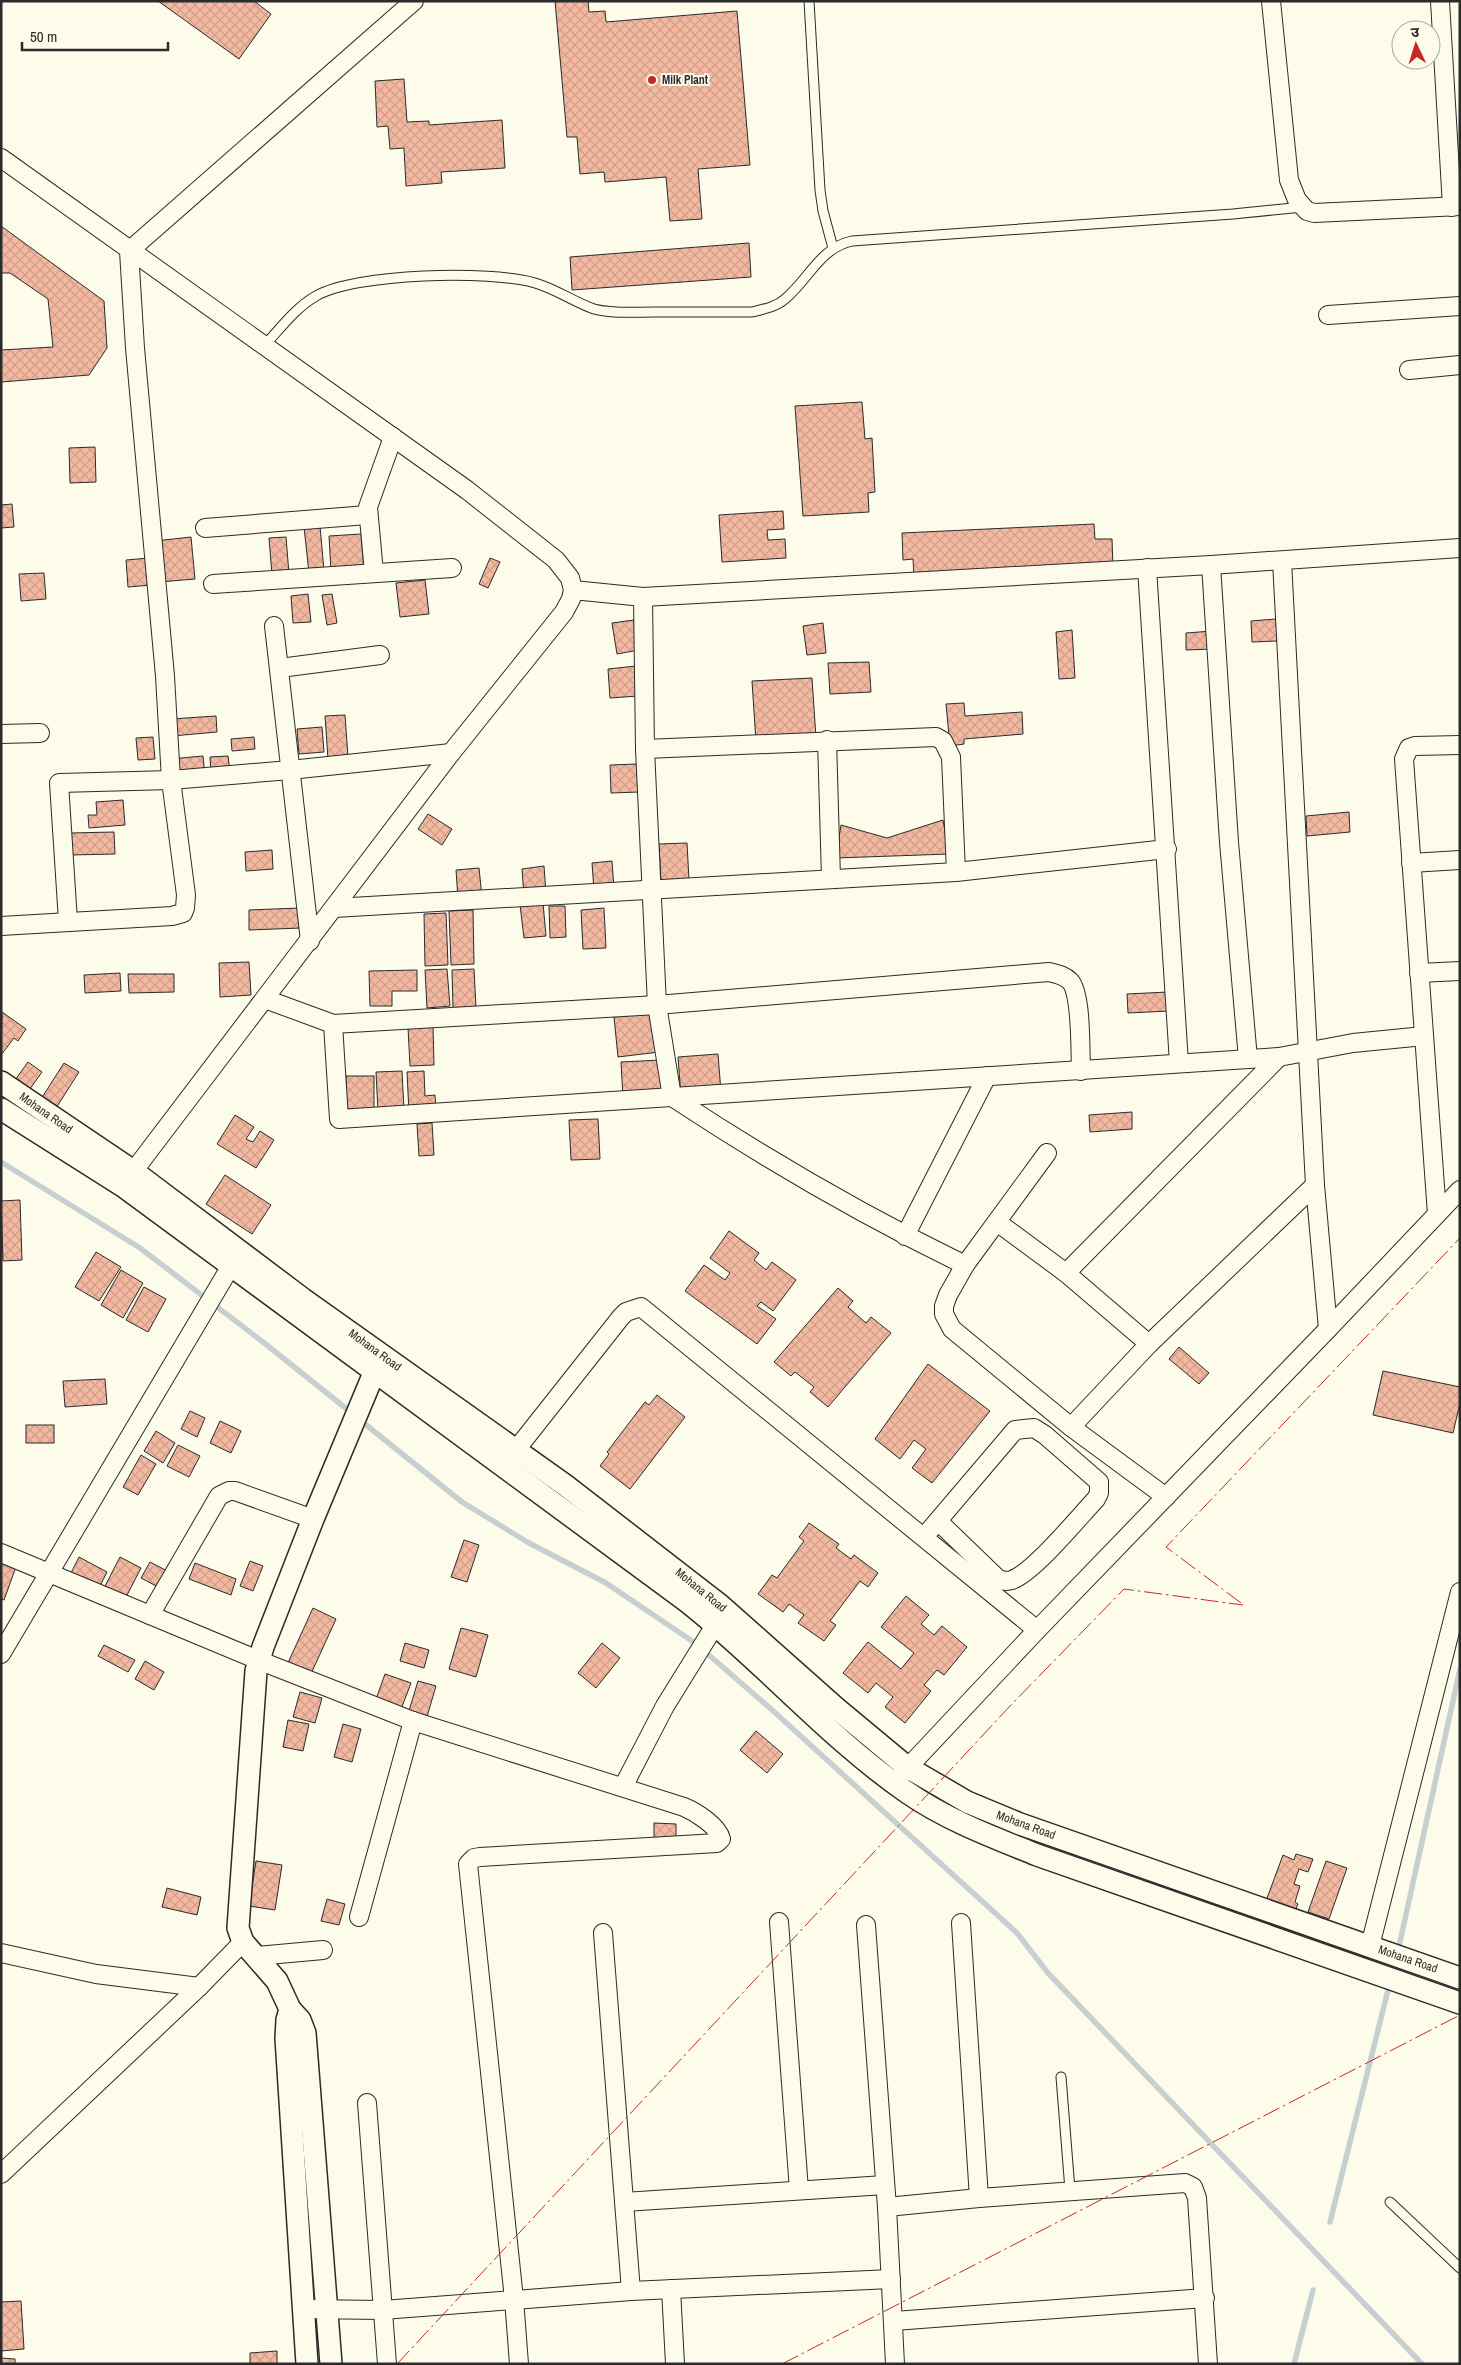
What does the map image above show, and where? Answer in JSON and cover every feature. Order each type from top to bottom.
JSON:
[{"type":"street","points":[[129,250],[414,1]]},
{"type":"street","points":[[1272,1],[1286,161],[1292,189],[1303,207],[1314,213],[1456,206],[1440,1]]},
{"type":"street","points":[[1,158],[467,490],[556,560],[567,573],[573,590],[571,599],[564,612],[451,753],[128,1179]]},
{"type":"street","points":[[1,926],[172,916],[183,913],[185,908],[186,895],[171,780],[165,676],[136,357],[129,250]]},
{"type":"street","points":[[1328,316],[1460,306]]},
{"type":"street","points":[[1409,370],[1460,366]]},
{"type":"street","points":[[374,573],[367,514],[369,498],[393,437]]},
{"type":"street","points":[[205,528],[367,514]]},
{"type":"street","points":[[573,590],[642,597],[1282,561],[1460,548]]},
{"type":"street","points":[[1282,561],[1316,1185],[1328,1329]]},
{"type":"street","points":[[1211,565],[1229,842],[1248,1059]]},
{"type":"street","points":[[213,584],[452,568]]},
{"type":"street","points":[[1147,568],[1167,849],[1179,1063]]},
{"type":"street","points":[[642,597],[645,749],[657,1005],[672,1096],[824,1191],[905,1236],[965,1265]]},
{"type":"street","points":[[274,626],[310,941]]},
{"type":"street","points":[[280,668],[380,655]]},
{"type":"street","points":[[1,734],[40,733]]},
{"type":"street","points":[[645,749],[936,736],[943,741],[951,757],[956,872]]},
{"type":"street","points":[[827,740],[831,878]]},
{"type":"street","points":[[1437,1214],[1411,863],[1405,753],[1409,748],[1415,746],[1460,744]]},
{"type":"street","points":[[68,921],[60,783],[171,780],[451,753]]},
{"type":"street","points":[[334,908],[956,872],[1167,849]]},
{"type":"street","points":[[1411,863],[1460,860]]},
{"type":"street","points":[[1419,973],[1460,971]]},
{"type":"street","points":[[265,999],[334,1024],[657,1005],[1049,972],[1061,974],[1071,982],[1076,994],[1081,1070]]},
{"type":"street","points":[[334,1024],[339,1118],[1279,1057],[1353,1043],[1424,1036]]},
{"type":"street","points":[[1066,1273],[1279,1057]]},
{"type":"street","points":[[905,1236],[987,1076]]},
{"type":"street","name":"Mohana Road","points":[[1,1082],[235,1259],[509,1458],[715,1624],[845,1742],[901,1775],[1020,1824],[1460,1978]]},
{"type":"street","name":"Mohana Road","points":[[1,1109],[128,1179]]},
{"type":"street","points":[[1047,1153],[965,1265],[944,1306],[947,1321],[952,1329],[1071,1427],[1166,1497]]},
{"type":"street","points":[[1071,1427],[1149,1344],[1316,1185]]},
{"type":"street","points":[[901,1775],[1037,1630],[1460,1190]]},
{"type":"street","points":[[997,1222],[1066,1273],[1149,1344]]},
{"type":"street","points":[[1,1654],[235,1259]]},
{"type":"street","points":[[509,1458],[621,1316],[626,1312],[641,1307],[1037,1630]]},
{"type":"street","points":[[331,2364],[305,2033],[300,2020],[290,2009],[277,1982],[250,1949],[238,1928],[253,1689],[258,1660],[313,1519],[378,1364]]},
{"type":"street","points":[[924,1537],[1015,1430],[1034,1428],[1045,1435],[1100,1482],[1099,1493],[1096,1499],[1031,1568],[1011,1580],[1003,1581],[998,1578],[938,1522]]},
{"type":"street","points":[[150,1615],[216,1500],[224,1492],[235,1491],[313,1519]]},
{"type":"street","points":[[1,1553],[413,1722],[691,1810],[720,1833],[720,1842],[480,1857],[474,1858],[468,1864],[514,2299],[519,2364]]},
{"type":"street","points":[[1370,1946],[1460,1592]]},
{"type":"street","points":[[623,1787],[665,1706],[715,1624]]},
{"type":"street","points":[[359,1917],[413,1722]]},
{"type":"street","name":"Mohana Road","points":[[901,1775],[946,1815],[1037,1855],[1460,2003]]},
{"type":"street","points":[[779,1922],[799,2190]]},
{"type":"street","points":[[960,1923],[979,2198]]},
{"type":"street","points":[[866,1925],[887,2207],[895,2364]]},
{"type":"street","points":[[603,1933],[631,2291]]},
{"type":"street","points":[[1,2174],[199,1987],[250,1949],[322,1950]]},
{"type":"street","points":[[1,1953],[96,1974],[199,1987]]},
{"type":"street","points":[[290,2009],[286,2038],[307,2364]]},
{"type":"street","points":[[367,2103],[387,2364]]},
{"type":"street","points":[[887,2207],[1179,2182],[1193,2187],[1197,2198],[1208,2364]]},
{"type":"street","points":[[624,2202],[885,2185]]},
{"type":"street","points":[[303,2310],[383,2310],[631,2291],[891,2279]]},
{"type":"street","points":[[671,2289],[676,2364]]},
{"type":"street","points":[[894,2321],[1205,2298]]},
{"type":"lane","points":[[809,1],[820,190],[823,211],[833,248]]},
{"type":"lane","points":[[264,346],[295,312],[316,296],[343,285],[412,278],[486,275],[512,277],[537,283],[594,309],[621,312],[752,312],[769,308],[784,300],[833,248],[838,244],[852,241],[1242,214],[1303,207]]},
{"type":"lane","points":[[1061,2077],[1070,2190]]},
{"type":"lane","points":[[1390,2202],[1460,2268]]},
{"type":"building","points":[[158,1],[254,1],[271,14],[239,59]]},
{"type":"building","name":"Milk Plant","points":[[555,1],[588,1],[589,12],[605,11],[606,22],[737,11],[750,165],[698,169],[702,219],[670,221],[666,177],[605,182],[604,172],[580,174],[577,137],[567,137]]},
{"type":"building","points":[[404,79],[407,122],[429,121],[429,125],[502,120],[505,168],[441,172],[442,183],[406,186],[404,148],[390,149],[388,126],[377,127],[375,81]]},
{"type":"building","points":[[1,226],[104,301],[107,348],[89,375],[1,382],[1,350],[53,347],[48,299],[10,273],[1,273]]},
{"type":"building","points":[[749,243],[751,277],[572,290],[570,257]]},
{"type":"building","points":[[862,402],[865,439],[872,438],[875,492],[868,493],[869,512],[803,516],[795,406]]},
{"type":"building","points":[[95,447],[96,482],[70,483],[69,448]]},
{"type":"building","points":[[12,504],[14,527],[1,528],[1,505]]},
{"type":"building","points":[[783,511],[784,529],[767,530],[768,540],[785,539],[786,558],[722,562],[719,515]]},
{"type":"building","points":[[1094,524],[1095,539],[1112,539],[1113,568],[914,577],[913,559],[903,560],[902,533]]},
{"type":"building","points":[[320,526],[324,571],[309,573],[304,527]]},
{"type":"building","points":[[361,534],[364,569],[331,571],[329,536]]},
{"type":"building","points":[[191,537],[195,579],[159,582],[155,541]]},
{"type":"building","points":[[286,537],[289,574],[272,575],[269,538]]},
{"type":"building","points":[[149,558],[151,585],[128,587],[126,560]]},
{"type":"building","points":[[490,558],[500,562],[488,588],[479,584]]},
{"type":"building","points":[[44,573],[46,599],[21,601],[19,574]]},
{"type":"building","points":[[425,580],[429,614],[400,617],[396,583]]},
{"type":"building","points":[[308,594],[311,622],[293,623],[291,596]]},
{"type":"building","points":[[332,594],[337,623],[327,625],[322,595]]},
{"type":"building","points":[[1276,619],[1277,641],[1252,642],[1251,621]]},
{"type":"building","points":[[634,620],[639,650],[617,654],[612,623]]},
{"type":"building","points":[[823,623],[826,653],[807,655],[803,626]]},
{"type":"building","points":[[1072,630],[1075,678],[1059,679],[1056,632]]},
{"type":"building","points":[[1212,631],[1213,649],[1186,650],[1186,633]]},
{"type":"building","points":[[869,662],[871,692],[830,694],[828,663]]},
{"type":"building","points":[[636,666],[638,696],[610,698],[608,669]]},
{"type":"building","points":[[812,678],[816,738],[756,742],[752,681]]},
{"type":"building","points":[[964,703],[965,716],[1022,712],[1023,734],[964,739],[964,744],[950,746],[946,704]]},
{"type":"building","points":[[345,715],[348,757],[328,759],[325,716]]},
{"type":"building","points":[[216,716],[217,732],[172,736],[171,719]]},
{"type":"building","points":[[322,727],[324,752],[299,754],[297,729]]},
{"type":"building","points":[[153,737],[155,759],[138,760],[136,738]]},
{"type":"building","points":[[254,737],[255,749],[232,751],[231,739]]},
{"type":"building","points":[[203,756],[205,776],[172,779],[170,759]]},
{"type":"building","points":[[228,756],[230,772],[211,773],[210,757]]},
{"type":"building","points":[[638,764],[639,792],[611,793],[610,765]]},
{"type":"building","points":[[123,800],[125,825],[89,828],[88,815],[97,815],[96,802]]},
{"type":"building","points":[[1349,812],[1350,832],[1307,836],[1306,816]]},
{"type":"building","points":[[428,814],[452,829],[442,845],[418,829]]},
{"type":"building","points":[[943,820],[949,854],[836,858],[841,825],[887,838]]},
{"type":"building","points":[[114,832],[115,854],[71,855],[70,833]]},
{"type":"building","points":[[687,843],[689,880],[661,881],[659,844]]},
{"type":"building","points":[[272,850],[273,869],[246,871],[245,852]]},
{"type":"building","points":[[612,861],[614,889],[594,890],[592,863]]},
{"type":"building","points":[[544,866],[546,894],[524,896],[522,869]]},
{"type":"building","points":[[479,868],[482,897],[458,899],[456,870]]},
{"type":"building","points":[[543,903],[546,936],[524,938],[520,905]]},
{"type":"building","points":[[549,906],[565,906],[566,937],[550,938]]},
{"type":"building","points":[[300,908],[301,928],[249,930],[249,910]]},
{"type":"building","points":[[604,908],[606,948],[583,949],[581,910]]},
{"type":"building","points":[[473,910],[474,964],[451,965],[449,911]]},
{"type":"building","points":[[446,913],[448,965],[425,966],[424,914]]},
{"type":"building","points":[[249,962],[251,995],[220,997],[219,963]]},
{"type":"building","points":[[447,969],[450,1006],[427,1008],[425,970]]},
{"type":"building","points":[[474,969],[476,1008],[453,1009],[452,970]]},
{"type":"building","points":[[417,970],[417,991],[392,991],[392,1006],[370,1006],[369,971]]},
{"type":"building","points":[[120,973],[121,991],[85,993],[84,975]]},
{"type":"building","points":[[128,974],[174,974],[174,992],[129,993]]},
{"type":"building","points":[[1168,992],[1169,1011],[1128,1013],[1127,994]]},
{"type":"building","points":[[2,1012],[26,1029],[18,1041],[14,1038],[1,1055]]},
{"type":"building","points":[[655,1013],[659,1052],[618,1057],[614,1017]]},
{"type":"building","points":[[433,1026],[434,1065],[410,1066],[408,1027]]},
{"type":"building","points":[[718,1054],[721,1092],[681,1096],[678,1057]]},
{"type":"building","points":[[661,1060],[663,1096],[623,1098],[621,1062]]},
{"type":"building","points":[[28,1062],[42,1072],[27,1093],[13,1083]]},
{"type":"building","points":[[64,1063],[79,1072],[56,1108],[41,1099]]},
{"type":"building","points":[[402,1071],[404,1110],[378,1112],[376,1072]]},
{"type":"building","points":[[424,1071],[425,1096],[435,1095],[436,1112],[409,1113],[407,1072]]},
{"type":"building","points":[[346,1076],[374,1076],[374,1109],[346,1109]]},
{"type":"building","points":[[1132,1112],[1132,1129],[1090,1132],[1089,1115]]},
{"type":"building","points":[[235,1115],[254,1127],[246,1139],[253,1142],[260,1131],[274,1140],[256,1168],[217,1144]]},
{"type":"building","points":[[598,1119],[600,1159],[571,1160],[569,1120]]},
{"type":"building","points":[[432,1123],[434,1155],[419,1156],[417,1124]]},
{"type":"building","points":[[225,1175],[271,1205],[252,1234],[206,1204]]},
{"type":"building","points":[[20,1200],[22,1260],[3,1261],[1,1201]]},
{"type":"building","points":[[729,1231],[759,1253],[754,1260],[766,1270],[772,1262],[796,1280],[773,1311],[761,1302],[757,1306],[776,1319],[757,1344],[685,1291],[704,1265],[725,1280],[730,1273],[710,1258]]},
{"type":"building","points":[[96,1252],[121,1267],[99,1301],[75,1287]]},
{"type":"building","points":[[121,1270],[143,1283],[123,1318],[101,1305]]},
{"type":"building","points":[[144,1287],[166,1299],[148,1332],[126,1320]]},
{"type":"building","points":[[838,1288],[853,1301],[848,1307],[866,1323],[871,1317],[891,1333],[828,1407],[810,1392],[814,1387],[795,1372],[791,1376],[774,1362]]},
{"type":"building","points":[[1179,1347],[1209,1373],[1199,1384],[1169,1359]]},
{"type":"building","points":[[928,1364],[990,1411],[932,1483],[912,1468],[926,1449],[914,1440],[900,1459],[875,1439]]},
{"type":"building","points":[[1383,1371],[1460,1387],[1460,1403],[1453,1433],[1373,1415]]},
{"type":"building","points":[[105,1379],[107,1404],[65,1407],[63,1381]]},
{"type":"building","points":[[657,1395],[685,1417],[630,1489],[600,1466],[609,1454],[607,1452],[645,1402],[649,1405]]},
{"type":"building","points":[[190,1411],[205,1418],[197,1437],[181,1429]]},
{"type":"building","points":[[220,1421],[241,1431],[231,1453],[210,1443]]},
{"type":"building","points":[[26,1425],[54,1425],[54,1443],[26,1443]]},
{"type":"building","points":[[156,1431],[175,1443],[163,1463],[144,1451]]},
{"type":"building","points":[[178,1445],[200,1456],[189,1477],[167,1466]]},
{"type":"building","points":[[141,1455],[156,1464],[138,1495],[123,1487]]},
{"type":"building","points":[[809,1523],[839,1544],[836,1548],[851,1559],[854,1555],[878,1573],[868,1587],[860,1581],[830,1621],[836,1625],[824,1641],[798,1623],[804,1615],[789,1604],[783,1612],[758,1594],[772,1575],[777,1578],[804,1541],[799,1537]]},
{"type":"building","points":[[464,1540],[479,1545],[467,1582],[451,1577]]},
{"type":"building","points":[[79,1557],[107,1572],[98,1590],[70,1575]]},
{"type":"building","points":[[120,1557],[141,1568],[124,1601],[103,1590]]},
{"type":"building","points":[[1,1558],[17,1564],[4,1600],[1,1599]]},
{"type":"building","points":[[250,1561],[263,1566],[253,1591],[240,1586]]},
{"type":"building","points":[[150,1562],[169,1572],[160,1588],[141,1578]]},
{"type":"building","points":[[195,1563],[236,1579],[231,1595],[189,1579]]},
{"type":"building","points":[[906,1596],[929,1615],[921,1624],[934,1635],[942,1626],[967,1647],[944,1675],[937,1670],[924,1685],[931,1691],[905,1723],[885,1707],[893,1697],[876,1683],[868,1693],[843,1673],[868,1642],[901,1669],[914,1653],[881,1627]]},
{"type":"building","points":[[313,1608],[336,1619],[310,1676],[287,1665]]},
{"type":"building","points":[[461,1628],[488,1635],[476,1677],[449,1669]]},
{"type":"building","points":[[405,1643],[429,1650],[424,1668],[400,1661]]},
{"type":"building","points":[[602,1643],[620,1658],[596,1688],[578,1673]]},
{"type":"building","points":[[104,1645],[135,1660],[128,1672],[98,1656]]},
{"type":"building","points":[[145,1661],[164,1672],[154,1690],[135,1679]]},
{"type":"building","points":[[385,1674],[411,1683],[400,1712],[375,1702]]},
{"type":"building","points":[[418,1681],[436,1686],[426,1720],[408,1714]]},
{"type":"building","points":[[300,1692],[322,1698],[315,1723],[293,1717]]},
{"type":"building","points":[[288,1720],[309,1724],[303,1751],[283,1747]]},
{"type":"building","points":[[343,1724],[361,1729],[352,1762],[334,1757]]},
{"type":"building","points":[[756,1731],[783,1754],[767,1773],[740,1750]]},
{"type":"building","points":[[654,1823],[676,1824],[676,1841],[654,1840]]},
{"type":"building","points":[[1296,1854],[1313,1859],[1308,1872],[1299,1869],[1294,1884],[1300,1886],[1295,1902],[1298,1904],[1295,1911],[1266,1901],[1283,1855],[1294,1860]]},
{"type":"building","points":[[256,1861],[282,1865],[275,1910],[249,1906]]},
{"type":"building","points":[[1326,1861],[1347,1868],[1329,1919],[1308,1912]]},
{"type":"building","points":[[167,1888],[201,1897],[197,1915],[162,1907]]},
{"type":"building","points":[[327,1899],[345,1904],[339,1925],[321,1921]]},
{"type":"building","points":[[21,2301],[24,2349],[1,2351],[1,2302]]},
{"type":"building","points":[[277,2351],[277,2364],[250,2364],[250,2353]]},
{"type":"building","points":[[1,2358],[15,2359],[15,2364],[1,2364]]},
{"type":"waterway","points":[[1,1162],[140,1248],[353,1414]]},
{"type":"waterway","points":[[360,1420],[462,1502],[529,1543],[606,1583],[695,1643],[771,1709],[1017,1933],[1048,1973],[1422,2364]]},
{"type":"waterway","points":[[1398,1951],[1460,1669]]},
{"type":"waterway","points":[[1330,2222],[1388,1990]]},
{"type":"waterway","points":[[1294,2364],[1313,2290]]},
{"type":"power","points":[[1241,1603],[1166,1547],[1460,1238]]},
{"type":"power","points":[[397,2364],[1010,1706],[1124,1589],[1243,1605]]},
{"type":"power","points":[[782,2364],[1460,2015]]},
{"type":"place","name":"Milk Plant","points":[[652,80]]}]
